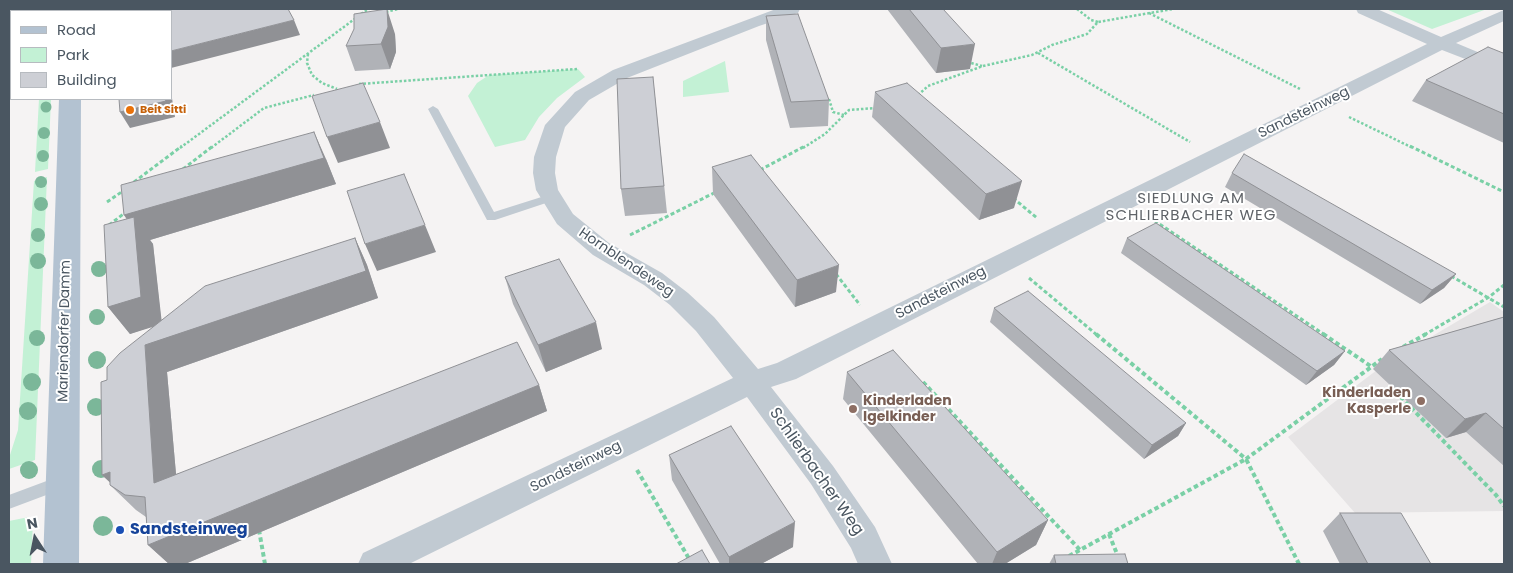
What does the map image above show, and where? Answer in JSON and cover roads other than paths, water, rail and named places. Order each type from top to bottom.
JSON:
[{"type":"main road","name":"Mariendorfer Damm","points":[[61,564],[70,100]]},
{"type":"street","name":"Hornblendeweg","points":[[752,382],[704,324],[679,299],[653,280],[582,235],[565,219],[551,198],[544,173],[545,157],[548,141],[555,125],[582,96],[620,74],[753,22],[792,9]]},
{"type":"street","points":[[1364,9],[1504,69]]},
{"type":"street","name":"Sandsteinweg","points":[[375,564],[752,382],[786,371],[1442,44],[1504,15]]},
{"type":"street","name":"Schlierbacher Weg","points":[[752,382],[822,475],[862,538],[875,564]]},
{"type":"lane","points":[[433,109],[491,217],[551,198]]},
{"type":"lane","points":[[9,502],[63,482]]},
{"type":"place","name":"Beit Sitti","points":[[130,110]]},
{"type":"place","name":"Kinderladen Kasperle","points":[[1421,401]]},
{"type":"place","name":"Kinderladen Igelkinder","points":[[853,409]]},
{"type":"place","name":"Sandsteinweg","points":[[120,530]]},
{"type":"district","name":"SIEDLUNG AM SCHLIERBACHER WEG","points":[[1191,208]]}]
